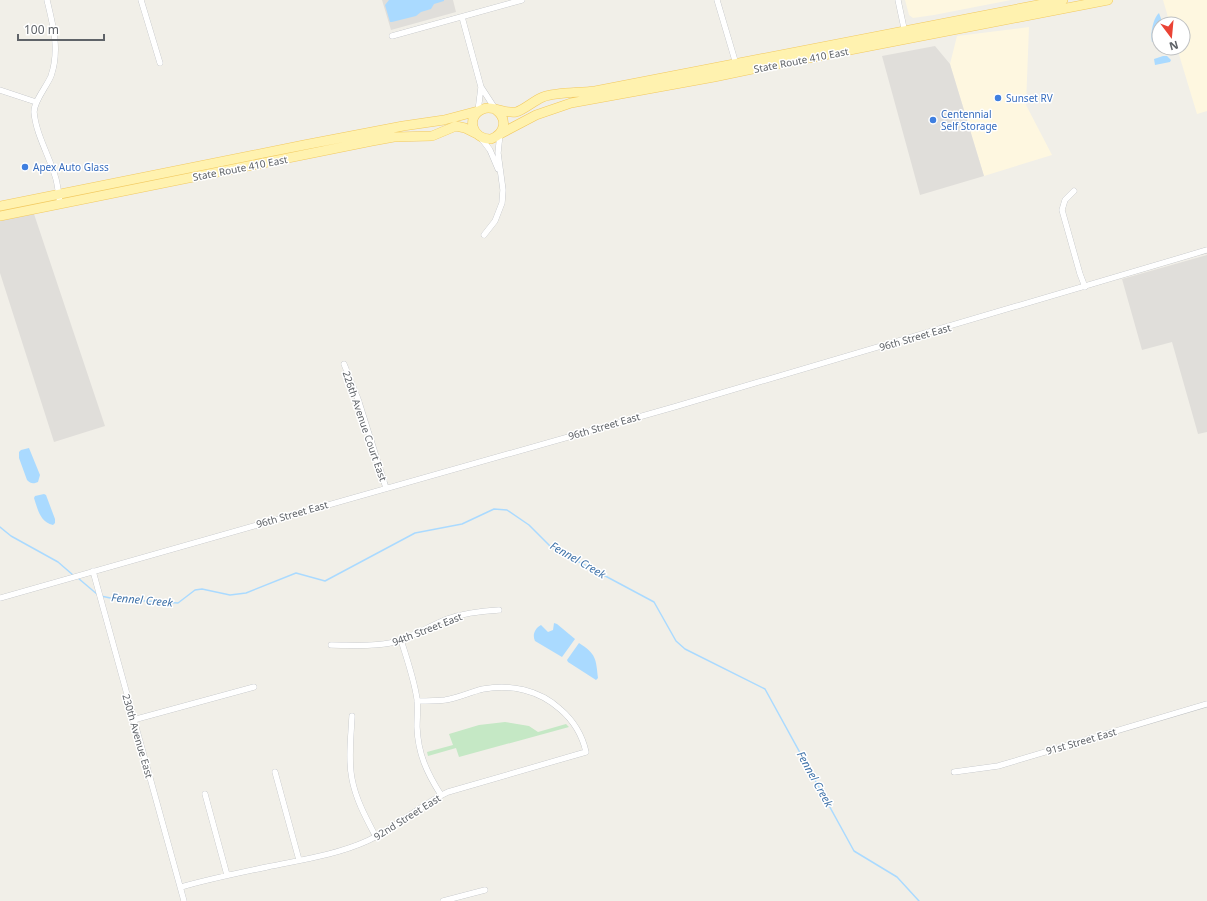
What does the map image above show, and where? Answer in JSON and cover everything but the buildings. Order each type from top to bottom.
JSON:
[{"type":"main road","name":"State Route 410 East","points":[[500,134],[536,115],[571,103],[706,79],[1063,0]]},
{"type":"main road","name":"State Route 410 East","points":[[496,110],[517,112],[532,102],[551,95],[595,91],[736,64],[1108,0]]},
{"type":"main road","points":[[489,108],[496,110],[501,115],[504,122],[500,134],[491,139],[479,136],[473,125],[474,117],[478,111],[489,108]]},
{"type":"main road","name":"State Route 410 East","points":[[0,206],[403,126],[444,120],[478,111]]},
{"type":"main road","name":"State Route 410 East","points":[[0,216],[394,137],[432,136],[456,126],[465,128],[479,136]]},
{"type":"street","points":[[47,0],[56,44],[51,75],[36,102],[34,112],[38,130],[56,179],[60,204]]},
{"type":"street","points":[[141,0],[160,63]]},
{"type":"street","points":[[392,36],[522,0]]},
{"type":"street","points":[[717,0],[736,64]]},
{"type":"street","points":[[898,0],[906,35]]},
{"type":"street","points":[[462,17],[481,87],[496,110]]},
{"type":"street","points":[[478,111],[481,87]]},
{"type":"street","points":[[0,90],[36,102]]},
{"type":"street","points":[[500,134],[498,153],[500,177]]},
{"type":"street","points":[[479,136],[490,150],[503,190],[500,209],[495,221],[484,235]]},
{"type":"street","points":[[1074,191],[1065,200],[1062,210],[1085,287]]},
{"type":"street","name":"96th Street East","points":[[0,598],[850,356],[1207,250]]},
{"type":"street","name":"226th Avenue Court East","points":[[344,364],[358,399],[386,488]]},
{"type":"street","name":"230th Avenue East","points":[[92,571],[184,901]]},
{"type":"street","name":"94th Street East","points":[[331,645],[370,646],[389,643],[429,629],[448,619],[478,611],[499,610]]},
{"type":"street","points":[[401,640],[414,683],[417,701],[417,728],[421,752],[427,772],[441,795]]},
{"type":"street","points":[[134,720],[254,687]]},
{"type":"street","name":"92nd Street East","points":[[181,887],[355,846],[376,837],[441,795],[586,752],[584,741],[577,727],[565,713],[546,697],[530,691],[516,688],[494,688],[445,700],[417,701]]},
{"type":"street","name":"91st Street East","points":[[954,772],[998,766],[1207,704]]},
{"type":"street","points":[[352,716],[350,762],[352,779],[361,808],[376,837]]},
{"type":"street","points":[[275,772],[299,860]]},
{"type":"street","points":[[205,794],[227,875]]},
{"type":"street","points":[[443,901],[486,890]]},
{"type":"shaded area","points":[[382,0],[453,0],[456,12],[391,30]]},
{"type":"shaded area","points":[[905,0],[1011,0],[913,18],[909,15]]},
{"type":"shaded area","points":[[1163,0],[1207,0],[1207,111],[1197,114],[1179,56],[1191,56],[1191,16],[1168,16]]},
{"type":"shaded area","points":[[1029,27],[1026,105],[1052,155],[984,176],[950,64],[957,36]]},
{"type":"shaded area","name":"Centennial Self Storage","points":[[935,46],[950,64],[984,176],[920,195],[882,56]]},
{"type":"shaded area","points":[[34,214],[105,426],[54,442],[0,273],[0,220]]},
{"type":"shaded area","points":[[1207,255],[1207,432],[1198,434],[1172,342],[1142,350],[1122,279]]},
{"type":"green space","points":[[505,722],[529,726],[538,732],[566,724],[569,727],[459,757],[456,748],[428,756],[427,752],[453,745],[449,734],[479,725]]},
{"type":"water","points":[[389,0],[444,1],[434,4],[431,9],[421,12],[416,16],[390,22],[385,5]]},
{"type":"water","points":[[1167,56],[1171,60],[1170,62],[1155,65],[1154,59]]},
{"type":"water","points":[[29,448],[40,475],[38,482],[33,483],[27,480],[19,458],[19,452],[21,450]]},
{"type":"water","points":[[46,495],[55,519],[55,523],[53,525],[42,518],[34,498],[35,496]]},
{"type":"water","points":[[554,623],[575,639],[562,657],[534,639],[535,632],[539,626],[541,625],[548,632],[553,630]]},
{"type":"water","points":[[579,643],[589,650],[596,661],[598,678],[596,680],[567,660]]},
{"type":"waterway","name":"Fennel Creek","points":[[101,596],[115,599],[178,603],[195,590],[202,589],[230,595],[246,593],[296,573],[325,581],[415,533],[462,524],[494,509],[507,510],[529,525],[551,547],[654,602],[676,641],[685,649],[765,689],[854,851],[897,877],[919,901]]},
{"type":"waterway","name":"Fennel Creek","points":[[0,527],[11,536],[58,562],[73,575]]},
{"type":"waterway","name":"Fennel Creek","points":[[78,578],[98,595]]},
{"type":"place","name":"Sunset RV","points":[[998,98]]},
{"type":"place","name":"Centennial Self Storage","points":[[933,120]]},
{"type":"place","name":"Apex Auto Glass","points":[[25,167]]}]
